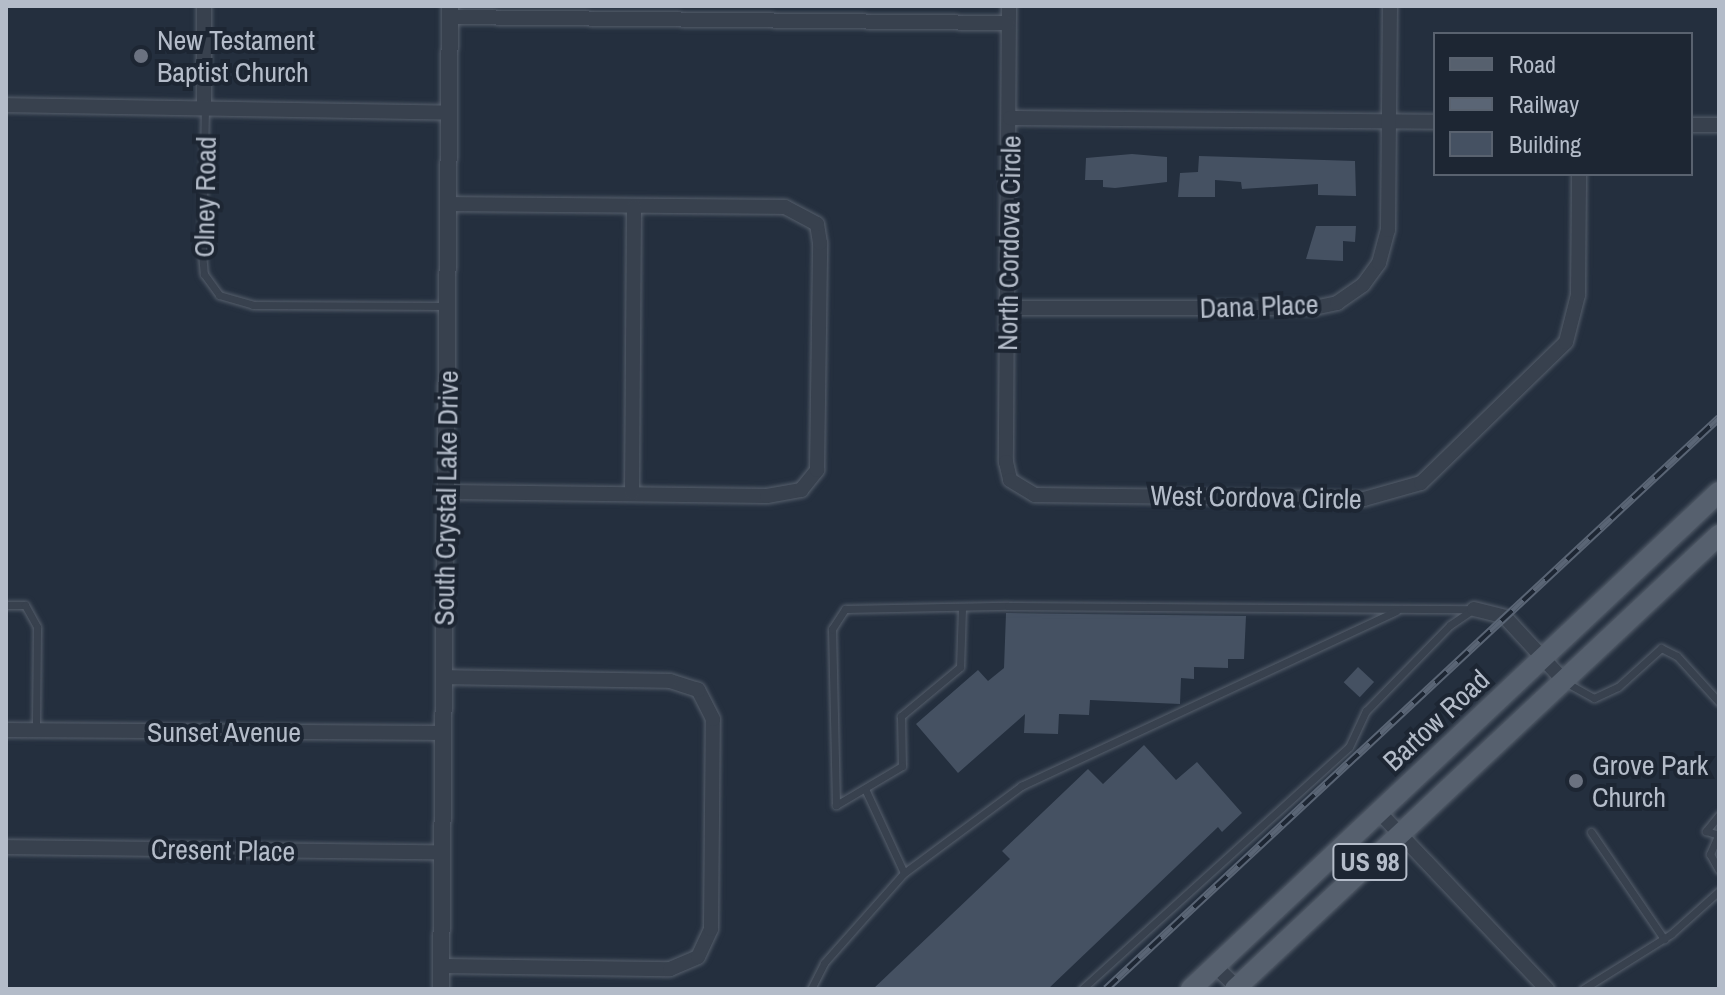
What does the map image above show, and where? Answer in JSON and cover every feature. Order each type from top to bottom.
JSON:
[{"type":"main road","name":"Bartow Road","points":[[1191,989],[1719,492]]},
{"type":"main road","name":"Bartow Road","points":[[1237,988],[1719,535]]},
{"type":"street","name":"Olney Road","points":[[204,6],[204,106]]},
{"type":"street","name":"North Cordova Circle","points":[[1009,6],[1010,480]]},
{"type":"street","name":"Dana Place","points":[[1008,308],[1281,310],[1337,303],[1379,263],[1388,230],[1390,6]]},
{"type":"street","points":[[450,11],[823,13],[1008,23]]},
{"type":"street","name":"South Crystal Lake Drive","points":[[441,989],[450,11]]},
{"type":"street","points":[[6,105],[204,106],[449,113]]},
{"type":"street","points":[[1010,118],[1433,122]]},
{"type":"street","points":[[1693,125],[1719,125]]},
{"type":"street","name":"West Cordova Circle","points":[[1010,480],[1035,495],[1364,499],[1421,483],[1566,342],[1578,295],[1579,176]]},
{"type":"street","points":[[447,492],[789,495],[812,480],[820,243],[817,224],[805,213],[785,207],[449,204]]},
{"type":"street","points":[[632,493],[634,207]]},
{"type":"street","points":[[1474,609],[1505,617],[1564,681]]},
{"type":"street","points":[[442,966],[670,969],[698,957],[711,929],[713,719],[698,690],[670,681],[444,677]]},
{"type":"street","name":"Sunset Avenue","points":[[6,730],[443,733]]},
{"type":"street","points":[[1379,812],[1547,989]]},
{"type":"street","name":"Cresent Place","points":[[6,847],[441,852]]},
{"type":"street","points":[[1215,966],[1237,988]]},
{"type":"lane","name":"Olney Road","points":[[204,106],[202,253],[204,274],[219,295],[253,305],[449,306]]},
{"type":"lane","points":[[6,605],[25,605],[37,627],[36,731]]},
{"type":"lane","points":[[962,608],[960,667],[901,716],[902,766],[842,806],[831,798],[836,616],[845,609],[962,608],[1474,609]]},
{"type":"lane","points":[[811,989],[824,963],[904,873],[1021,786],[1401,609]]},
{"type":"lane","points":[[1082,989],[1349,747],[1366,711],[1450,625],[1474,609]]},
{"type":"lane","points":[[1564,681],[1594,698],[1618,687],[1661,648],[1677,656],[1719,702]]},
{"type":"lane","points":[[866,791],[904,873]]},
{"type":"lane","points":[[1719,815],[1706,831],[1718,836],[1710,854],[1719,870]]},
{"type":"lane","points":[[1591,832],[1664,939]]},
{"type":"lane","points":[[1583,989],[1664,939],[1719,891]]},
{"type":"building","points":[[1132,154],[1167,157],[1167,182],[1115,188],[1103,187],[1103,180],[1085,180],[1086,158]]},
{"type":"building","points":[[1199,156],[1355,161],[1356,196],[1318,195],[1318,184],[1242,189],[1241,182],[1215,180],[1215,197],[1178,197],[1180,173],[1198,172]]},
{"type":"building","points":[[1316,226],[1356,226],[1355,242],[1343,241],[1343,261],[1306,259]]},
{"type":"building","points":[[1006,613],[1246,616],[1244,659],[1228,659],[1228,668],[1194,667],[1194,679],[1181,678],[1180,704],[1090,700],[1089,715],[1059,714],[1058,734],[1024,733],[1025,714],[958,773],[916,724],[978,670],[988,681],[1004,668]]},
{"type":"building","points":[[1358,667],[1374,682],[1360,697],[1344,682]]},
{"type":"building","points":[[1144,745],[1176,780],[1197,762],[1242,813],[1222,832],[1218,827],[1048,989],[873,989],[1010,859],[1002,851],[1088,769],[1103,784]]},
{"type":"railway","points":[[1106,989],[1719,418]]},
{"type":"place","name":"New Testament Baptist Church","points":[[141,56]]},
{"type":"place","name":"Grove Park Church","points":[[1576,781]]}]
